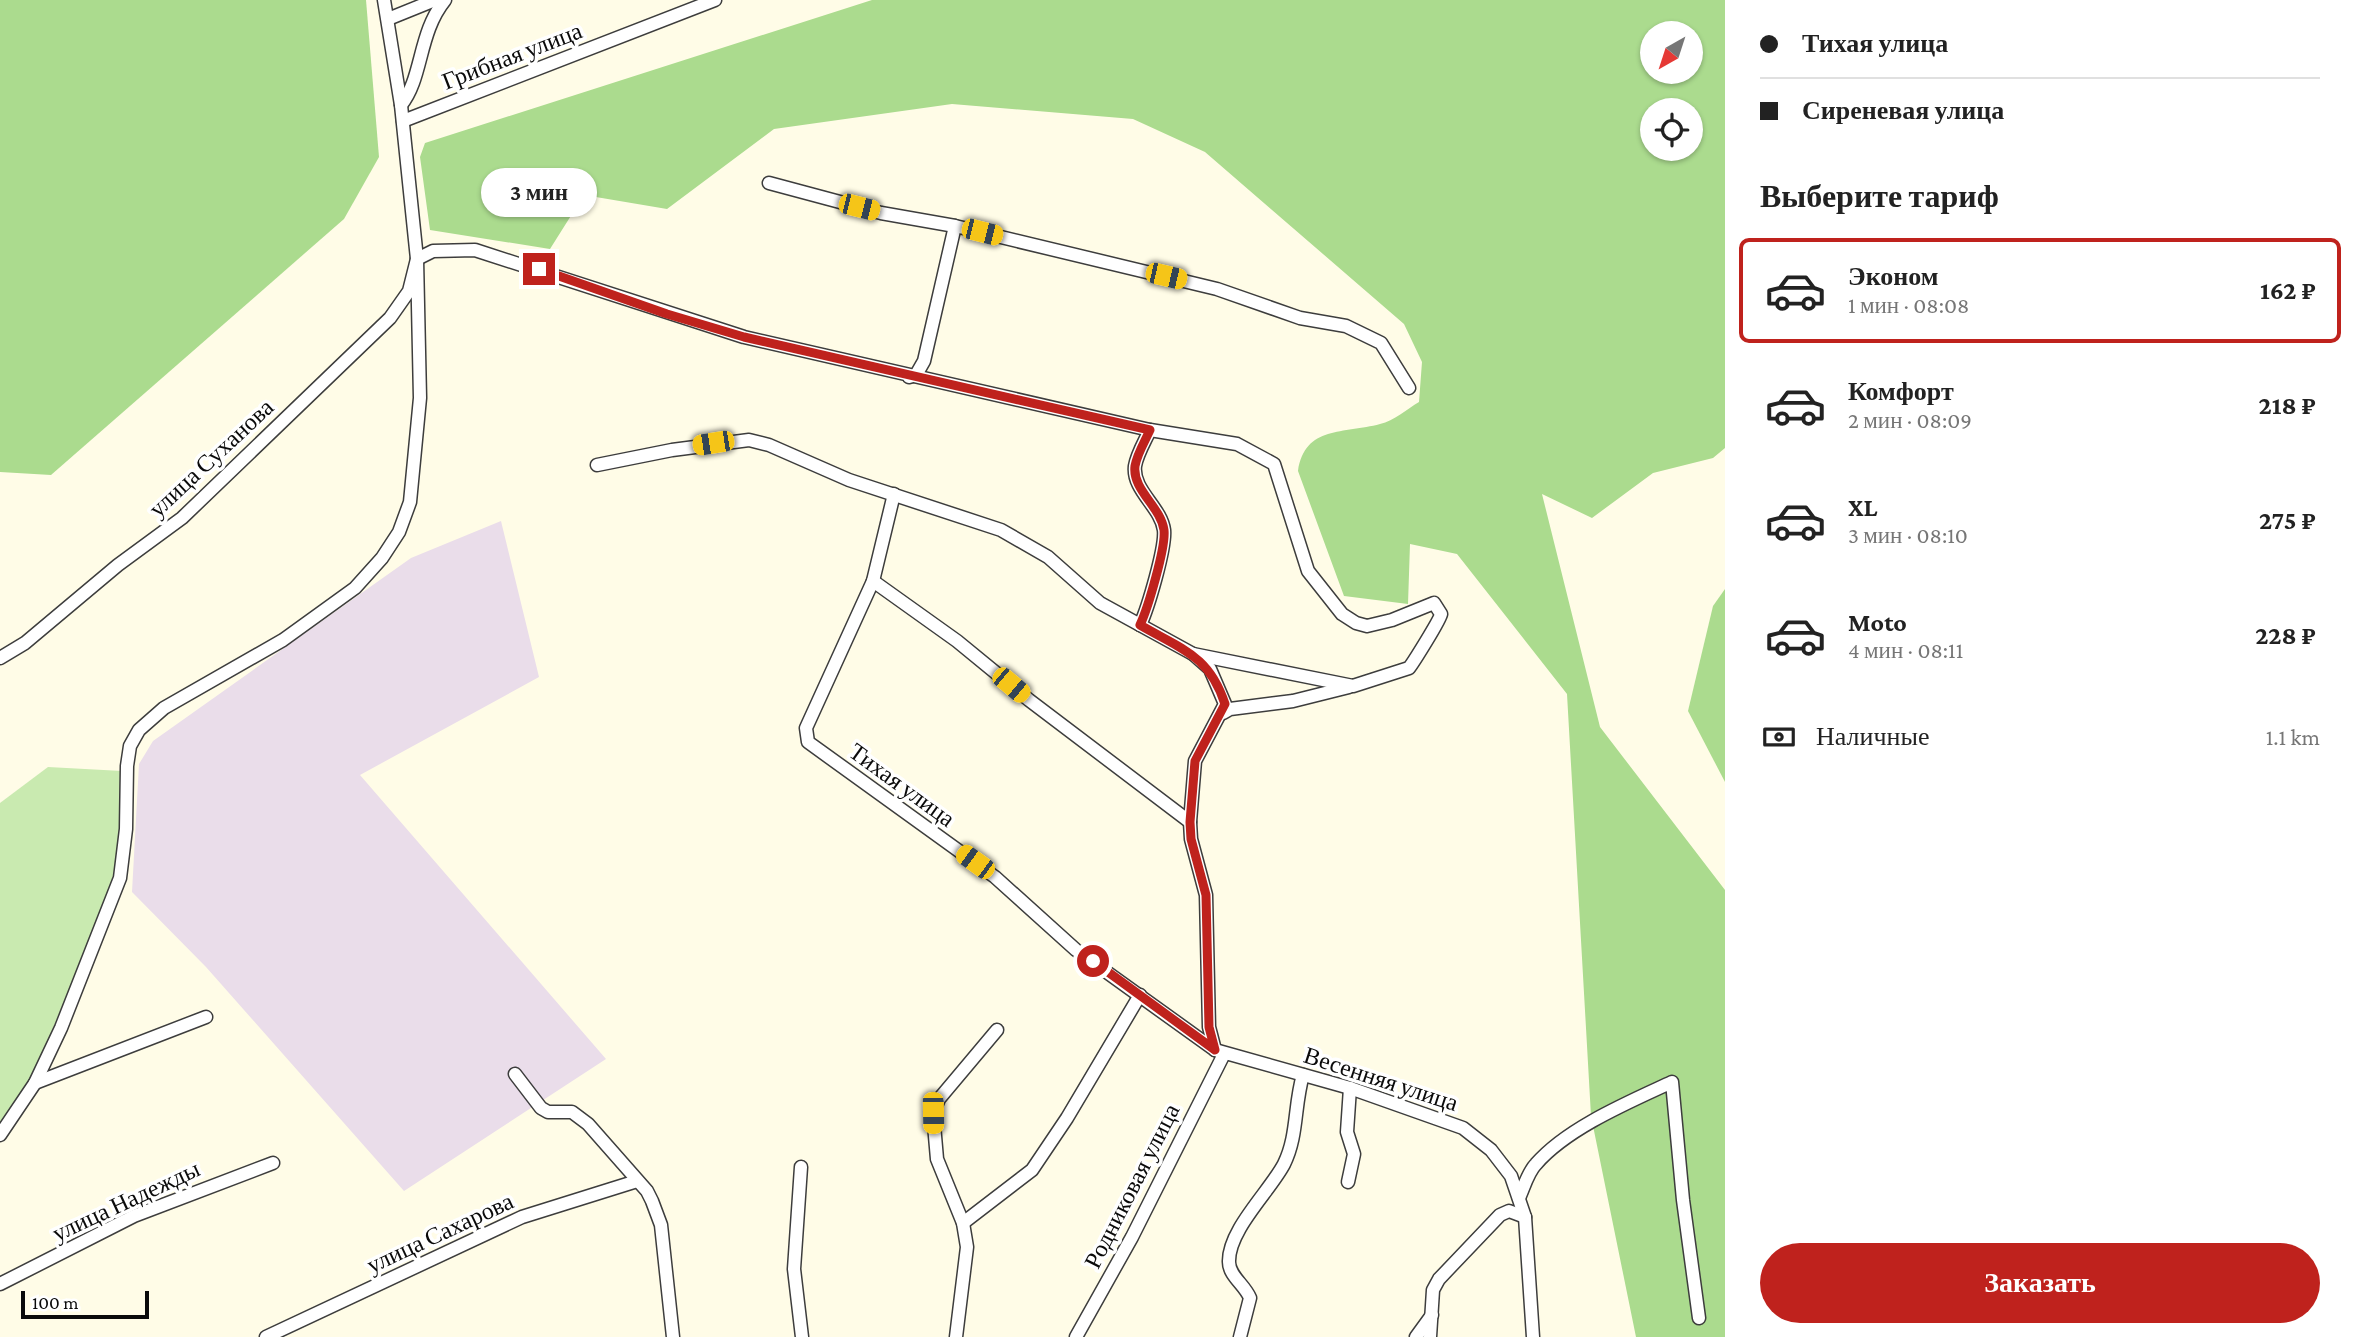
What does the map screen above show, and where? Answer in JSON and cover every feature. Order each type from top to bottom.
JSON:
[{"type":"street","points":[[0,1135],[35,1083],[61,1028],[120,878],[126,829],[127,766],[130,746],[139,730],[164,708],[283,640],[355,588],[382,558],[399,533],[410,502],[420,398],[418,259],[401,105],[384,0]]},
{"type":"street","points":[[388,19],[435,0]]},
{"type":"street","points":[[401,105],[411,88],[428,30],[445,0]]},
{"type":"street","name":"Грибная улица","points":[[403,121],[715,0]]},
{"type":"street","points":[[769,183],[881,213],[955,226],[1217,289],[1300,318],[1346,326],[1381,343],[1409,388]]},
{"type":"street","points":[[909,377],[916,375],[923,361],[955,226]]},
{"type":"street","points":[[418,259],[433,251],[475,250],[744,337],[909,377],[1150,430],[1237,444],[1274,464],[1308,571],[1349,620],[1367,626],[1378,624],[1434,603],[1441,614],[1440,621],[1426,636],[1416,660],[1409,668],[1293,701],[1230,709],[1223,713]]},
{"type":"street","name":"улица Суханова","points":[[0,658],[24,643],[118,565],[182,518],[219,483],[390,318],[409,291],[418,259]]},
{"type":"street","points":[[1140,625],[1149,605],[1164,541],[1164,528],[1136,476],[1137,460],[1150,430]]},
{"type":"street","points":[[597,465],[684,448],[749,440],[769,445],[849,480],[1001,530],[1034,547],[1100,603],[1193,654],[1210,669],[1225,704],[1223,713],[1195,761],[1190,822],[1191,839],[1206,895],[1209,1027],[1219,1052]]},
{"type":"street","name":"Тихая улица","points":[[894,494],[873,581],[806,728],[808,742],[995,877],[1076,950],[1219,1052]]},
{"type":"street","points":[[873,581],[957,641],[1029,700],[1190,822]]},
{"type":"street","points":[[1193,654],[1353,686]]},
{"type":"street","points":[[963,1223],[1032,1170],[1067,1118],[1140,995]]},
{"type":"street","points":[[35,1083],[206,1017]]},
{"type":"street","points":[[956,1337],[967,1247],[963,1223],[937,1158],[933,1113],[940,1099],[997,1030]]},
{"type":"street","name":"Весенняя улица","points":[[1219,1052],[1350,1088],[1462,1128],[1502,1161],[1525,1217],[1533,1337]]},
{"type":"street","name":"Родниковая улица","points":[[1076,1337],[1132,1237],[1219,1052]]},
{"type":"street","points":[[515,1074],[541,1108],[548,1112],[572,1111],[588,1124],[647,1191],[661,1226],[673,1337]]},
{"type":"street","points":[[1240,1337],[1250,1298],[1233,1274],[1229,1256],[1253,1207],[1284,1164],[1295,1138],[1295,1103],[1303,1075]]},
{"type":"street","points":[[1519,1198],[1534,1166],[1552,1148],[1619,1106],[1672,1082],[1683,1200],[1699,1318]]},
{"type":"street","points":[[1348,1182],[1354,1154],[1347,1132],[1350,1088]]},
{"type":"street","name":"улица Надежды","points":[[0,1284],[134,1216],[273,1163]]},
{"type":"street","points":[[801,1167],[794,1269],[802,1337]]},
{"type":"street","name":"улица Сахарова","points":[[266,1337],[522,1217],[637,1181]]},
{"type":"street","points":[[1430,1337],[1433,1290],[1448,1267],[1500,1215],[1508,1211],[1525,1217]]},
{"type":"street","points":[[1416,1337],[1432,1315]]},
{"type":"shaded area","points":[[501,521],[539,677],[360,775],[606,1059],[404,1191],[206,967],[132,892],[139,764],[153,741],[411,558]]},
{"type":"green space","points":[[0,0],[366,0],[379,157],[344,219],[51,475],[0,472]]},
{"type":"green space","points":[[872,0],[1725,0],[1725,448],[1713,458],[1653,473],[1592,518],[1542,494],[1600,727],[1725,890],[1725,1337],[1636,1337],[1591,1116],[1567,694],[1457,554],[1410,544],[1408,604],[1344,596],[1298,471],[1302,456],[1318,439],[1328,434],[1385,422],[1419,402],[1422,362],[1404,324],[1205,152],[1133,119],[952,104],[774,129],[667,209],[584,195],[550,249],[430,230],[420,157],[425,143]]},
{"type":"green space","points":[[1725,589],[1725,782],[1688,711],[1713,606]]},
{"type":"green space","points":[[48,767],[122,771],[123,831],[110,889],[32,1080],[0,1132],[0,803]]},
{"type":"route","points":[[539,269],[667,314],[744,337],[909,377],[1150,430],[1137,460],[1136,476],[1164,528],[1164,541],[1149,605],[1140,625],[1193,654],[1210,669],[1225,704],[1223,713],[1195,761],[1190,822],[1191,839],[1206,895],[1209,1027],[1215,1050],[1093,961]]}]
